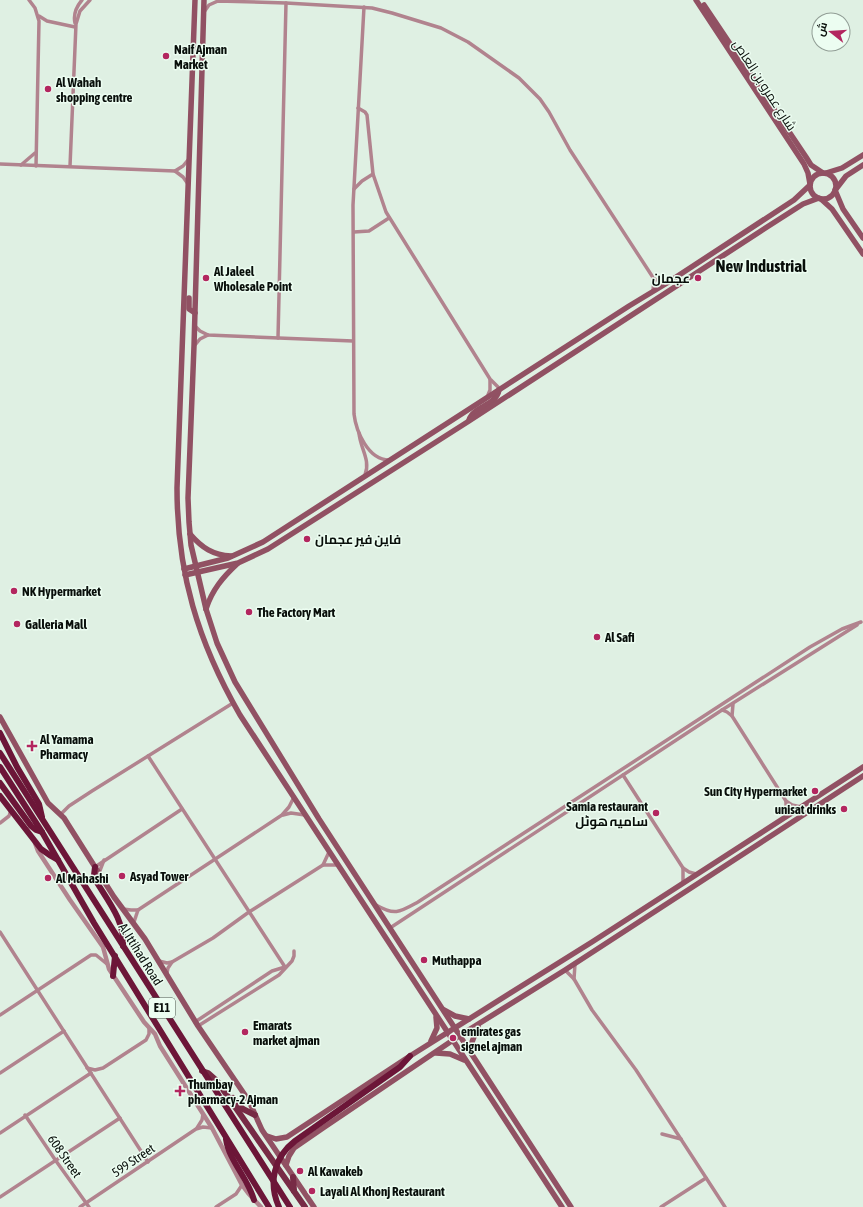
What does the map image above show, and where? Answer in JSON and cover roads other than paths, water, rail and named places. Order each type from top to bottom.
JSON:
[{"type":"highway","points":[[0,733],[20,773],[39,804],[43,821]]},
{"type":"highway","name":"Al Ittihad Road","points":[[0,753],[290,1207]]},
{"type":"highway","name":"Al Ittihad Road","points":[[0,767],[42,832],[115,956],[270,1207]]},
{"type":"highway","points":[[0,783],[31,826],[42,832]]},
{"type":"highway","points":[[0,796],[44,851],[58,860]]},
{"type":"highway","points":[[95,867],[95,878],[117,915],[121,926],[123,946]]},
{"type":"highway","points":[[113,976],[115,956]]},
{"type":"highway","points":[[279,1207],[274,1192],[273,1182],[277,1162],[282,1154],[295,1141],[400,1067],[410,1056]]},
{"type":"highway","points":[[226,1135],[229,1150],[250,1189],[254,1200]]},
{"type":"main road","points":[[194,0],[190,158],[177,488],[179,535],[184,572],[194,612],[204,642],[233,703],[562,1207]]},
{"type":"main road","points":[[204,0],[188,510],[190,533],[206,609],[221,653],[242,695],[311,806],[571,1207]]},
{"type":"main road","name":"شارع عمرو بن العاص","points":[[696,0],[804,164],[808,173],[810,185]]},
{"type":"main road","name":"شارع عمرو بن العاص","points":[[701,0],[808,161],[824,173]]},
{"type":"main road","points":[[184,572],[196,566],[219,562],[267,539],[667,283],[798,197],[810,185],[814,176],[842,168],[863,155]]},
{"type":"main road","points":[[184,572],[198,573],[238,563],[268,549],[469,421],[798,207],[820,198],[829,197],[846,176],[863,165]]},
{"type":"main road","points":[[824,173],[834,179],[835,189],[843,209],[863,238]]},
{"type":"main road","points":[[810,185],[813,194],[832,208],[863,254]]},
{"type":"main road","points":[[186,261],[189,273],[189,307],[190,310],[195,313]]},
{"type":"main road","points":[[604,332],[606,323],[629,306]]},
{"type":"main road","points":[[469,421],[472,414],[496,398],[499,390]]},
{"type":"main road","points":[[190,533],[199,545],[210,552],[218,555],[234,556]]},
{"type":"main road","points":[[206,609],[216,587],[238,563]]},
{"type":"main road","points":[[0,717],[48,803],[61,814],[99,874],[122,908],[134,922],[196,1024],[249,1101],[267,1136],[314,1207]]},
{"type":"main road","points":[[267,1136],[276,1139],[284,1138],[447,1032],[470,1019],[697,875],[863,767]]},
{"type":"main road","points":[[286,1165],[292,1150],[459,1036],[565,970],[863,776]]},
{"type":"main road","points":[[565,970],[565,964],[567,961],[588,948],[592,942]]},
{"type":"main road","points":[[442,1008],[455,1016],[470,1019]]},
{"type":"main road","points":[[429,1044],[437,1028],[435,1013]]},
{"type":"main road","points":[[472,1056],[474,1032],[479,1024]]},
{"type":"main road","points":[[434,1054],[450,1054],[461,1058],[468,1064]]},
{"type":"main road","points":[[202,1071],[211,1076],[221,1087],[305,1207]]},
{"type":"main road","points":[[221,1087],[232,1096],[243,1109],[256,1115]]},
{"type":"main road","points":[[284,1138],[286,1146],[292,1150]]},
{"type":"main road","points":[[293,1177],[295,1192]]},
{"type":"street","points":[[29,0],[36,8],[38,16],[36,166]]},
{"type":"street","points":[[76,0],[77,5],[74,15],[76,26]]},
{"type":"street","points":[[77,5],[86,1]]},
{"type":"street","points":[[70,166],[76,26],[80,11],[86,1]]},
{"type":"street","points":[[204,13],[209,5],[216,1],[364,6],[441,28],[468,42],[507,69],[529,87],[540,99],[549,112],[566,144],[654,279],[653,292]]},
{"type":"street","points":[[278,338],[286,3]]},
{"type":"street","points":[[364,6],[354,190],[353,342],[354,414],[367,462],[367,470],[364,476]]},
{"type":"street","points":[[38,16],[47,21],[76,26]]},
{"type":"street","points":[[358,108],[367,115],[373,174],[389,218],[490,379],[499,390]]},
{"type":"street","points":[[21,165],[35,153]]},
{"type":"street","points":[[175,171],[183,166],[190,158]]},
{"type":"street","points":[[0,164],[175,171],[183,176],[189,185]]},
{"type":"street","points":[[354,190],[362,180],[373,174]]},
{"type":"street","points":[[354,232],[369,231],[389,218]]},
{"type":"street","points":[[654,279],[667,283]]},
{"type":"street","points":[[195,325],[200,331],[208,335],[353,342]]},
{"type":"street","points":[[194,346],[200,339],[208,335]]},
{"type":"street","points":[[488,397],[490,390],[490,379]]},
{"type":"street","points":[[359,432],[374,455],[381,459],[392,459]]},
{"type":"street","points":[[375,905],[386,911],[393,912],[401,911],[418,902],[810,647],[842,629],[862,621]]},
{"type":"street","points":[[390,928],[722,710],[862,621]]},
{"type":"street","points":[[61,814],[69,806],[233,703]]},
{"type":"street","points":[[732,716],[733,704]]},
{"type":"street","points":[[722,710],[732,716],[786,801],[795,806],[802,807]]},
{"type":"street","points":[[148,756],[285,967]]},
{"type":"street","points":[[623,775],[683,868],[697,875]]},
{"type":"street","points":[[122,908],[138,910],[282,815],[289,807],[294,797]]},
{"type":"street","points":[[784,818],[786,801]]},
{"type":"street","points":[[0,817],[1,822],[9,816],[11,809]]},
{"type":"street","points":[[95,867],[182,809]]},
{"type":"street","points":[[282,815],[291,813],[306,815]]},
{"type":"street","points":[[33,838],[38,851],[103,947],[107,964],[113,976],[149,1028],[155,1034],[160,1046],[212,1128],[242,1185],[260,1207]]},
{"type":"street","points":[[323,865],[329,852]]},
{"type":"street","points":[[99,874],[104,860]]},
{"type":"street","points":[[159,961],[167,963],[172,962],[213,938],[249,912],[323,865],[338,865]]},
{"type":"street","points":[[683,868],[683,883]]},
{"type":"street","points":[[418,902],[422,907]]},
{"type":"street","points":[[134,922],[138,910]]},
{"type":"street","points":[[0,932],[148,1162]]},
{"type":"street","points":[[196,1024],[206,1021],[275,977],[292,961],[294,951]]},
{"type":"street","points":[[0,1015],[92,954],[96,955],[107,964]]},
{"type":"street","points":[[166,973],[172,962]]},
{"type":"street","points":[[574,964],[574,979]]},
{"type":"street","points":[[196,1024],[203,1016],[272,971],[285,967]]},
{"type":"street","points":[[565,970],[574,979],[592,1010],[636,1070],[725,1207]]},
{"type":"street","points":[[203,1016],[206,1021]]},
{"type":"street","points":[[87,1068],[95,1070],[103,1068],[146,1040],[149,1034],[149,1028]]},
{"type":"street","points":[[0,1073],[64,1031]]},
{"type":"street","points":[[0,1133],[91,1073]]},
{"type":"street","points":[[196,1129],[200,1124],[203,1114]]},
{"type":"street","name":"608 Street","points":[[25,1116],[89,1207]]},
{"type":"street","points":[[0,1197],[120,1118]]},
{"type":"street","points":[[196,1129],[203,1127],[212,1128]]},
{"type":"street","name":"599 Street","points":[[80,1207],[196,1129]]},
{"type":"street","points":[[662,1134],[681,1139]]},
{"type":"street","points":[[661,1207],[706,1178]]},
{"type":"street","points":[[216,1207],[236,1194],[242,1185]]},
{"type":"street","points":[[236,1194],[248,1193]]},
{"type":"place","name":"Naif Ajman Market","points":[[166,56]]},
{"type":"place","name":"Al Wahah shopping centre","points":[[48,89]]},
{"type":"place","name":"Al Jaleel Wholesale Point","points":[[206,278]]},
{"type":"place","name":"عجمان","points":[[698,278]]},
{"type":"place","name":"فاين فير عجمان","points":[[307,539]]},
{"type":"place","name":"NK Hypermarket","points":[[14,591]]},
{"type":"place","name":"The Factory Mart","points":[[249,612]]},
{"type":"place","name":"Galleria Mall","points":[[17,624]]},
{"type":"place","name":"Al Safi","points":[[597,637]]},
{"type":"place","name":"Al Yamama Pharmacy","points":[[32,746]]},
{"type":"place","name":"Sun City Hypermarket","points":[[815,791]]},
{"type":"place","name":"unisat drinks","points":[[844,809]]},
{"type":"place","name":"Samia restaurant سامیہ ھوٹل","points":[[656,813]]},
{"type":"place","name":"Asyad Tower","points":[[122,876]]},
{"type":"place","name":"Al Mahashi","points":[[48,878]]},
{"type":"place","name":"Muthappa","points":[[424,960]]},
{"type":"place","name":"Emarats market ajman","points":[[245,1032]]},
{"type":"place","name":"emirates gas signel ajman","points":[[453,1038]]},
{"type":"place","name":"Thumbay pharmacy-2 Ajman","points":[[180,1091]]},
{"type":"place","name":"Al Kawakeb","points":[[300,1171]]},
{"type":"place","name":"Layali Al Khonj Restaurant","points":[[312,1191]]},
{"type":"district","name":"New Industrial","points":[[761,266]]}]
